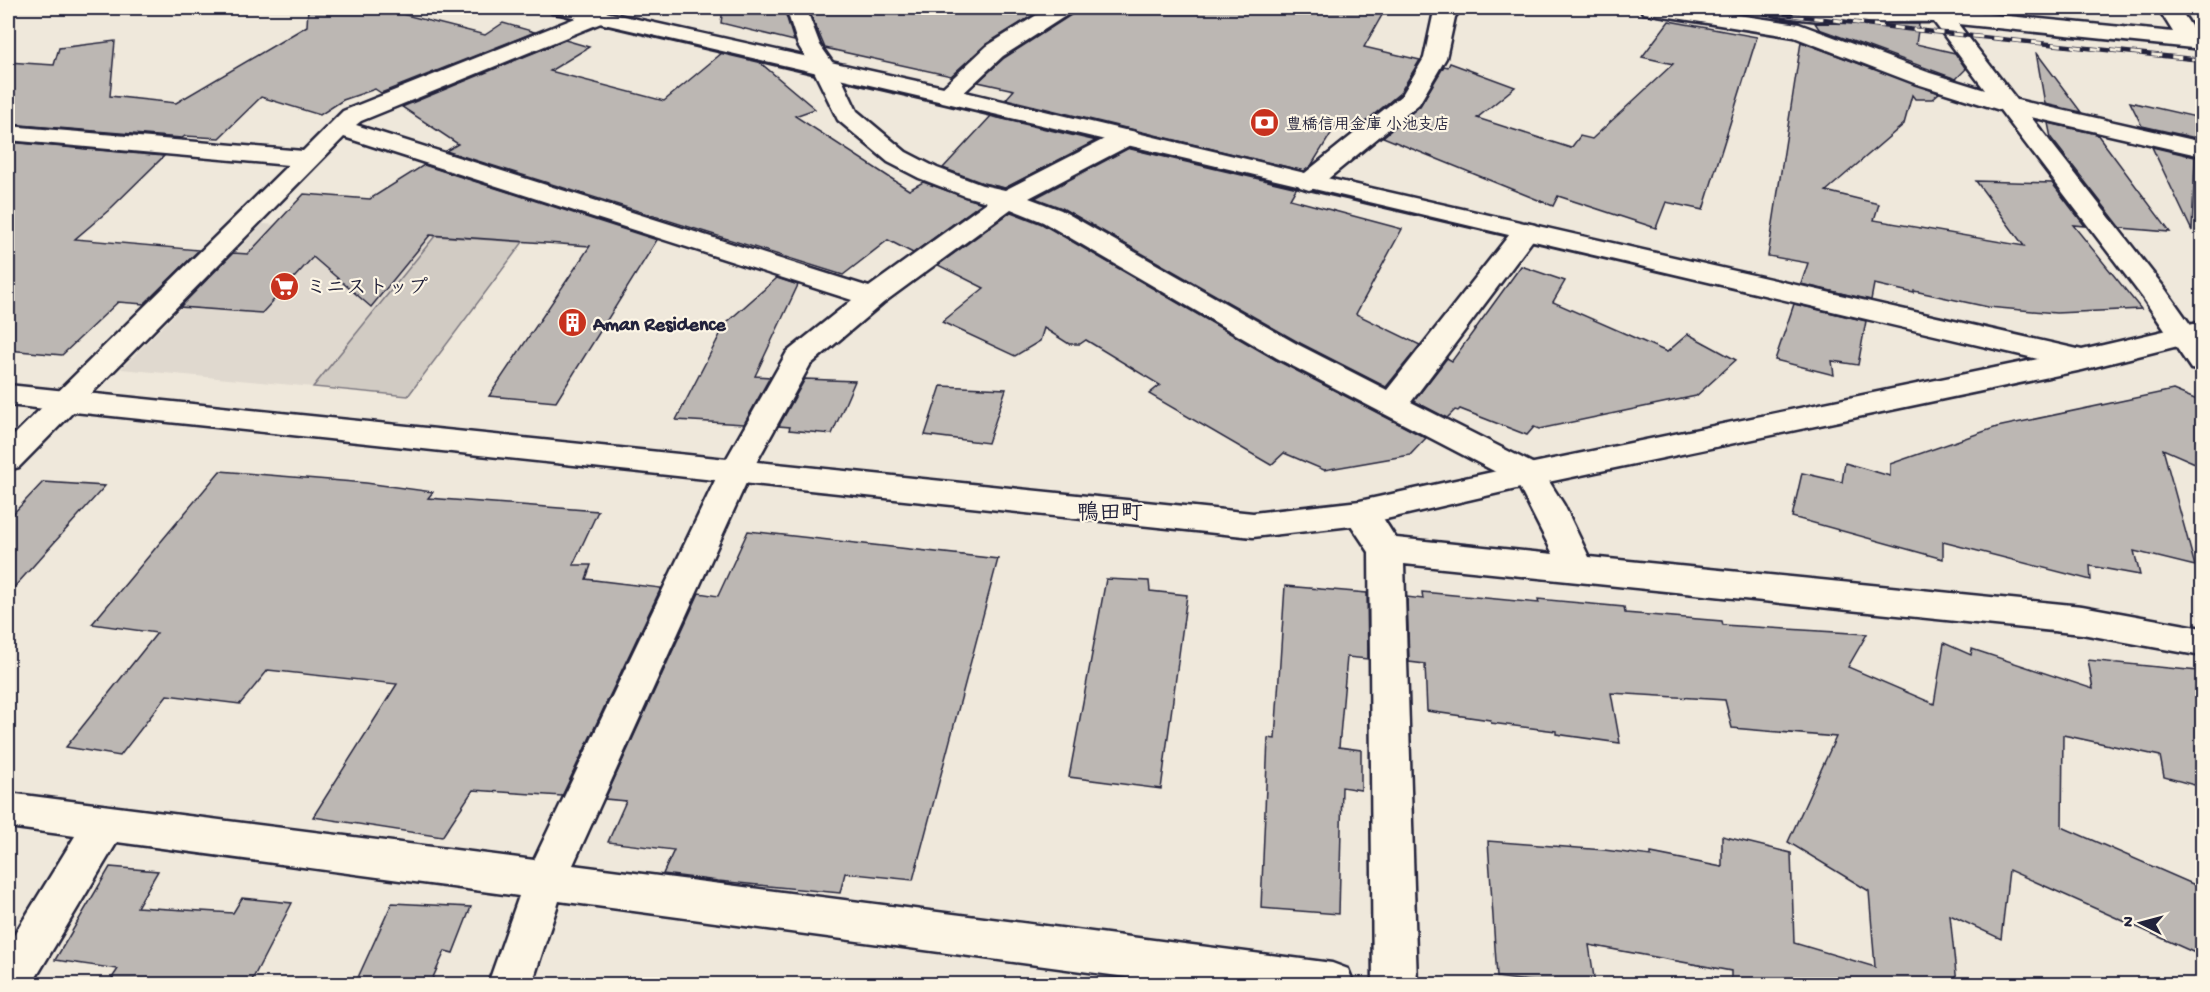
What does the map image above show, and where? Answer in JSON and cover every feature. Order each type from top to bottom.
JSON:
[{"type":"street","points":[[560,8],[948,95],[1309,182],[2082,360]]},
{"type":"street","points":[[794,8],[798,12],[809,45],[825,69],[847,115],[897,157],[928,173],[975,191],[1009,199],[1052,216],[1287,351],[1529,476],[1547,506],[1577,569]]},
{"type":"street","points":[[948,95],[995,51],[1062,8]]},
{"type":"street","points":[[1309,182],[1411,99],[1435,58],[1444,16],[1451,8]]},
{"type":"street","points":[[1651,8],[1799,31],[1922,78],[2009,105],[2202,149]]},
{"type":"street","points":[[1773,8],[1818,13],[1937,12],[2196,42]]},
{"type":"street","points":[[2169,8],[2196,42]]},
{"type":"street","points":[[1937,12],[2154,292],[2193,333],[2202,362]]},
{"type":"street","points":[[8,459],[352,116],[598,16]]},
{"type":"street","points":[[340,128],[873,297]]},
{"type":"street","points":[[8,133],[307,159]]},
{"type":"street","points":[[510,984],[545,881],[735,472],[798,359],[873,297],[1009,199],[1024,189],[1127,137]]},
{"type":"street","points":[[1392,405],[1526,231]]},
{"type":"street","points":[[8,395],[1253,525],[1360,513],[2082,360],[2193,333]]},
{"type":"street","points":[[1360,513],[1386,550],[1395,984]]},
{"type":"street","points":[[1386,550],[2082,620],[2202,642]]},
{"type":"street","points":[[8,810],[1332,984]]},
{"type":"street","points":[[8,984],[106,823]]},
{"type":"shaded area","points":[[263,224],[435,236],[313,387],[121,369]]},
{"type":"shaded area","points":[[435,236],[523,242],[408,396],[313,387]]},
{"type":"building","points":[[308,8],[378,8],[485,35],[503,23],[535,32],[381,93],[375,89],[343,100],[320,115],[261,97],[219,138],[185,136],[182,138],[8,124],[8,62],[54,65],[59,48],[115,41],[110,96],[176,103],[307,26]]},
{"type":"building","points":[[723,8],[781,8],[786,15],[794,41],[721,23]]},
{"type":"building","points":[[808,8],[1045,8],[986,44],[951,76],[825,48]]},
{"type":"building","points":[[1075,8],[1386,8],[1364,47],[1420,60],[1400,93],[1354,131],[1335,127],[1311,166],[1304,171],[1006,99],[1014,90],[978,82],[1004,58],[1071,15]]},
{"type":"building","points":[[1669,21],[1757,37],[1703,210],[1666,202],[1656,228],[1558,196],[1553,206],[1383,137],[1420,106],[1444,66],[1448,67],[1450,63],[1515,87],[1477,118],[1571,148],[1580,136],[1592,139],[1673,64],[1642,57]]},
{"type":"building","points":[[1815,23],[1919,24],[1916,44],[1955,53],[1966,69],[1956,79],[1819,29]]},
{"type":"building","points":[[565,40],[589,47],[550,71],[664,101],[722,53],[758,61],[815,109],[795,116],[909,190],[923,182],[982,203],[913,253],[888,240],[843,275],[446,151],[458,144],[402,107]]},
{"type":"building","points":[[1801,42],[1939,93],[1932,99],[1915,99],[1912,95],[1904,124],[1826,191],[1879,204],[1874,220],[2024,246],[1976,181],[2052,183],[2085,226],[2073,225],[2141,309],[2056,313],[1988,307],[1874,284],[1871,300],[1801,284],[1808,263],[1768,256]]},
{"type":"building","points":[[2036,52],[2081,112],[2045,104]]},
{"type":"building","points":[[2130,102],[2196,117],[2196,138],[2142,126]]},
{"type":"building","points":[[991,116],[1097,140],[1005,188],[983,183],[943,168]]},
{"type":"building","points":[[2048,123],[2097,134],[2170,232],[2121,228],[2051,138]]},
{"type":"building","points":[[8,142],[164,156],[109,210],[75,239],[199,250],[144,304],[118,302],[62,355],[8,350]]},
{"type":"building","points":[[2152,147],[2195,157],[2192,231]]},
{"type":"building","points":[[1129,148],[1297,187],[1290,199],[1402,229],[1356,314],[1420,345],[1386,387],[1298,342],[1062,208],[1035,198]]},
{"type":"building","points":[[424,165],[657,240],[556,402],[489,396],[590,246],[430,235],[371,307],[313,257],[262,313],[180,307],[233,253],[248,254],[304,194],[370,199]]},
{"type":"building","points":[[1011,212],[1042,224],[1276,360],[1426,438],[1410,455],[1324,470],[1284,453],[1271,465],[1149,394],[1160,385],[1086,340],[1080,344],[1069,344],[1044,328],[1040,341],[1015,356],[942,322],[984,288],[938,265]]},
{"type":"building","points":[[1521,266],[1565,281],[1553,302],[1667,352],[1688,334],[1736,360],[1696,396],[1539,429],[1534,427],[1527,435],[1460,409],[1455,410],[1447,418],[1414,401],[1447,358],[1452,361]]},
{"type":"building","points":[[777,278],[798,285],[755,376],[770,377],[744,424],[676,420],[726,323]]},
{"type":"building","points":[[1794,304],[1866,321],[1858,365],[1832,361],[1834,375],[1775,360]]},
{"type":"building","points":[[805,379],[855,381],[832,434],[789,430],[790,427],[779,426]]},
{"type":"building","points":[[941,386],[1006,389],[988,443],[925,435]]},
{"type":"building","points":[[2173,390],[2202,402],[2202,466],[2163,449],[2195,566],[2134,551],[2140,575],[2090,566],[2091,580],[1943,542],[1943,559],[1792,517],[1802,473],[1842,482],[1845,463],[1890,476],[1890,464],[1997,427]]},
{"type":"building","points":[[220,471],[366,483],[433,492],[428,498],[598,511],[573,565],[591,565],[586,579],[661,588],[562,796],[473,790],[442,837],[313,817],[397,684],[268,670],[240,704],[167,695],[120,756],[66,747],[157,633],[92,624]]},
{"type":"building","points":[[43,482],[105,486],[8,594],[8,519]]},
{"type":"building","points":[[748,531],[998,559],[913,880],[845,873],[840,893],[718,881],[663,874],[674,850],[608,842],[626,801],[605,799],[699,593],[718,596]]},
{"type":"building","points":[[1106,579],[1149,581],[1150,591],[1187,595],[1161,789],[1069,777]]},
{"type":"building","points":[[1285,586],[1367,593],[1368,659],[1347,657],[1339,747],[1361,750],[1361,790],[1342,787],[1339,914],[1261,908],[1268,738],[1275,739]]},
{"type":"building","points":[[1422,592],[1539,603],[1538,599],[1624,607],[1625,613],[1722,621],[1723,625],[1867,634],[1848,667],[1934,704],[1944,643],[1971,655],[1972,649],[2093,689],[2088,660],[2198,671],[2202,687],[2202,787],[2164,777],[2160,756],[2063,735],[2062,827],[2202,888],[2202,956],[2009,870],[2001,939],[1950,915],[1957,984],[1731,984],[1731,971],[1589,945],[1595,984],[1551,984],[1497,977],[1488,841],[1651,856],[1651,853],[1722,867],[1722,836],[1791,853],[1794,943],[1875,967],[1869,891],[1788,842],[1836,737],[1732,728],[1725,700],[1611,693],[1620,743],[1427,711],[1425,664],[1409,662],[1407,597],[1423,599]]},
{"type":"building","points":[[110,867],[158,871],[137,907],[233,913],[242,898],[292,903],[250,984],[108,984],[118,969],[55,960]]},
{"type":"building","points":[[392,903],[471,907],[453,953],[445,951],[430,984],[355,984]]},
{"type":"railway","points":[[1734,8],[1915,30],[2202,60]]},
{"type":"place","name":"豊橋信用金庫 小池支店","points":[[1265,123]]},
{"type":"place","name":"ミニストップ","points":[[285,286]]},
{"type":"place","name":"Aman Residence","points":[[572,323]]},
{"type":"district","name":"鴨田町","points":[[1110,511]]}]
